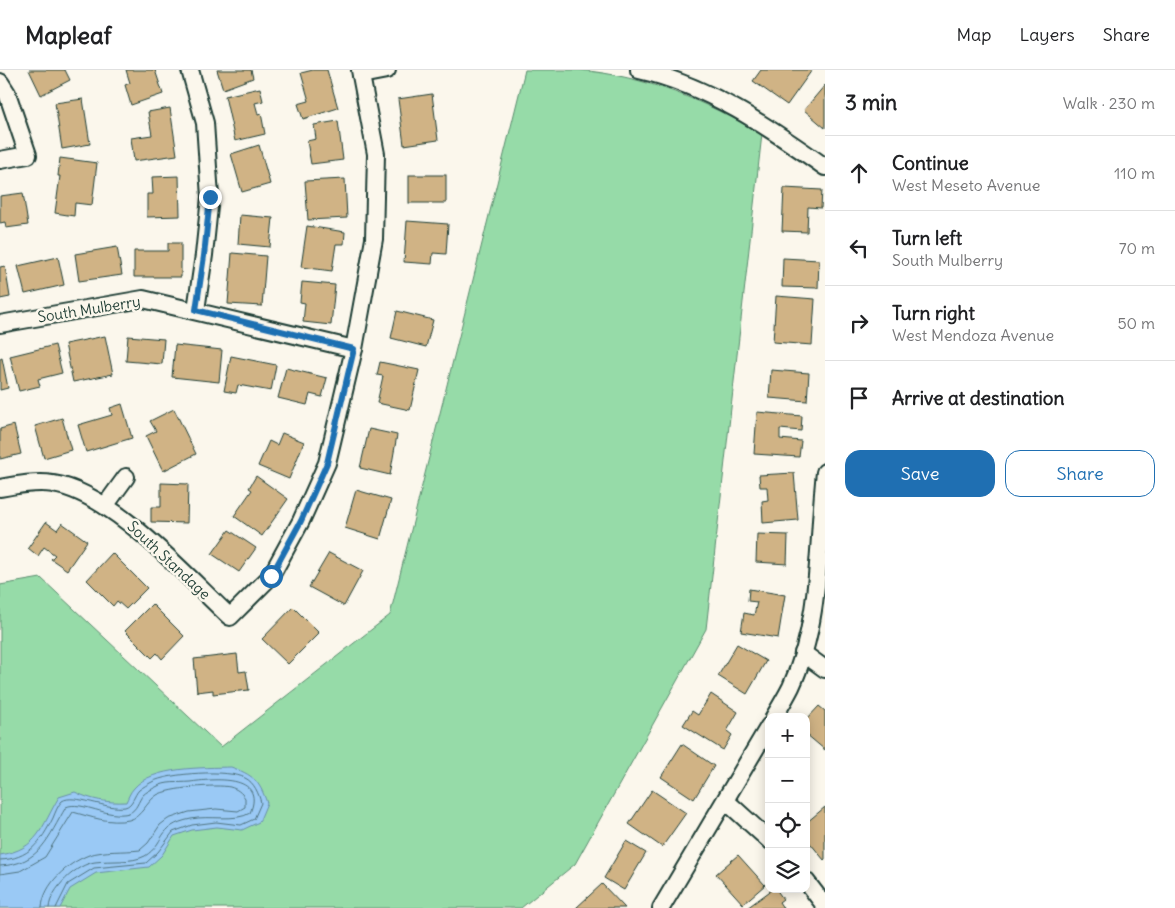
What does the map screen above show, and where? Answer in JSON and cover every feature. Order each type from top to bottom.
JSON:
[{"type":"street","points":[[190,70],[205,123],[210,197],[196,310]]},
{"type":"street","points":[[354,349],[374,239],[376,154],[361,72],[387,70]]},
{"type":"street","points":[[638,70],[732,105],[825,167]]},
{"type":"street","points":[[0,82],[7,93],[28,155],[0,160]]},
{"type":"street","name":"South Mulberry","points":[[0,324],[142,299],[196,310],[354,349]]},
{"type":"street","name":"South Standage","points":[[0,488],[53,484],[82,494],[106,506],[120,514],[230,617],[271,576],[301,521],[327,463],[354,349]]},
{"type":"street","points":[[776,713],[791,686],[803,653],[816,594],[825,472]]},
{"type":"street","points":[[106,506],[126,476]]},
{"type":"street","points":[[803,653],[825,669]]},
{"type":"street","points":[[660,908],[765,733]]},
{"type":"street","points":[[726,800],[765,836]]},
{"type":"street","points":[[810,886],[825,906]]},
{"type":"green space","points":[[525,70],[579,70],[604,73],[651,84],[697,101],[762,134],[706,629],[575,864],[521,908],[0,908],[0,585],[41,578],[221,747],[390,615]]},
{"type":"water","points":[[231,767],[250,776],[261,789],[267,803],[259,822],[242,830],[217,827],[192,830],[174,836],[162,855],[149,867],[96,873],[70,889],[60,908],[0,908],[0,855],[23,848],[31,842],[43,827],[59,797],[75,792],[100,800],[126,802],[134,788],[142,781],[153,776],[193,768]]},
{"type":"building","points":[[29,70],[65,70],[70,80],[41,95]]},
{"type":"building","points":[[126,70],[155,70],[163,94],[131,105],[125,85],[130,83]]},
{"type":"building","points":[[217,70],[251,70],[253,78],[223,89]]},
{"type":"building","points":[[313,70],[327,70],[338,108],[303,119],[298,104],[309,101],[301,73]]},
{"type":"building","points":[[761,70],[812,70],[787,105],[753,81]]},
{"type":"building","points":[[825,85],[825,128],[804,110]]},
{"type":"building","points":[[260,88],[263,101],[255,103],[258,114],[261,113],[265,134],[235,141],[225,96]]},
{"type":"building","points":[[432,94],[438,140],[404,145],[398,99]]},
{"type":"building","points":[[83,99],[90,144],[62,149],[55,103]]},
{"type":"building","points":[[170,108],[177,155],[134,161],[131,138],[152,135],[148,112]]},
{"type":"building","points":[[338,121],[343,160],[311,164],[307,141],[316,139],[314,125]]},
{"type":"building","points":[[259,145],[270,184],[242,192],[231,154]]},
{"type":"building","points":[[60,158],[97,163],[92,205],[75,203],[74,216],[55,213],[60,176],[58,176]]},
{"type":"building","points":[[409,175],[446,175],[446,203],[409,203]]},
{"type":"building","points":[[179,176],[180,216],[147,217],[147,194],[153,194],[152,177]]},
{"type":"building","points":[[345,179],[347,218],[308,220],[305,181]]},
{"type":"building","points":[[784,188],[822,190],[821,208],[808,207],[807,232],[782,231]]},
{"type":"building","points":[[23,193],[28,225],[6,228],[5,222],[0,223],[0,196]]},
{"type":"building","points":[[240,215],[273,218],[270,247],[238,244]]},
{"type":"building","points":[[407,221],[448,224],[446,254],[433,253],[432,264],[404,262]]},
{"type":"building","points":[[307,226],[345,232],[344,244],[336,244],[332,271],[301,267]]},
{"type":"building","points":[[168,243],[181,243],[181,277],[134,277],[134,251],[168,251]]},
{"type":"building","points":[[117,247],[122,275],[79,281],[75,254]]},
{"type":"building","points":[[232,253],[266,256],[262,306],[228,304]]},
{"type":"building","points":[[58,257],[64,285],[25,294],[18,266]]},
{"type":"building","points":[[783,258],[819,260],[818,288],[782,287]]},
{"type":"building","points":[[5,266],[10,297],[0,299],[0,267]]},
{"type":"building","points":[[302,282],[335,285],[331,325],[303,322],[305,303],[300,302]]},
{"type":"building","points":[[776,296],[815,299],[812,345],[773,342]]},
{"type":"building","points":[[397,311],[433,320],[426,347],[391,338]]},
{"type":"building","points":[[105,336],[113,374],[73,382],[65,344]]},
{"type":"building","points":[[128,336],[164,339],[162,364],[126,361]]},
{"type":"building","points":[[55,345],[62,373],[38,379],[40,386],[19,391],[10,356]]},
{"type":"building","points":[[175,345],[222,350],[219,382],[172,377]]},
{"type":"building","points":[[231,356],[276,365],[271,391],[238,385],[236,393],[224,391]]},
{"type":"building","points":[[2,358],[8,388],[0,390],[0,359]]},
{"type":"building","points":[[380,362],[419,370],[410,410],[377,403],[383,376],[377,375]]},
{"type":"building","points":[[286,368],[327,378],[322,397],[310,394],[307,405],[278,398]]},
{"type":"building","points":[[771,370],[809,373],[807,401],[769,398]]},
{"type":"building","points":[[122,404],[132,438],[86,452],[78,425],[112,415],[110,408]]},
{"type":"building","points":[[174,409],[196,454],[163,471],[146,436],[156,431],[150,421]]},
{"type":"building","points":[[757,412],[802,416],[801,431],[780,429],[780,439],[801,441],[799,457],[754,454]]},
{"type":"building","points":[[62,418],[71,450],[44,458],[35,426]]},
{"type":"building","points":[[14,425],[21,454],[0,459],[0,429]]},
{"type":"building","points":[[369,429],[397,435],[390,475],[360,468]]},
{"type":"building","points":[[282,433],[304,442],[289,479],[258,466],[269,441],[277,445]]},
{"type":"building","points":[[794,473],[798,520],[763,523],[762,501],[768,500],[767,487],[760,487],[759,475]]},
{"type":"building","points":[[256,476],[288,499],[262,536],[234,516],[252,490],[249,488]]},
{"type":"building","points":[[161,483],[188,484],[187,523],[151,522],[151,507],[161,507]]},
{"type":"building","points":[[356,490],[391,500],[380,539],[345,528]]},
{"type":"building","points":[[46,522],[57,530],[62,523],[87,541],[67,570],[51,559],[55,555],[44,547],[38,556],[28,548]]},
{"type":"building","points":[[229,530],[256,548],[239,572],[212,554]]},
{"type":"building","points":[[757,534],[788,535],[787,564],[756,562]]},
{"type":"building","points":[[112,553],[147,588],[126,609],[117,601],[113,606],[87,580]]},
{"type":"building","points":[[329,553],[363,571],[344,606],[309,587]]},
{"type":"building","points":[[749,589],[785,595],[778,638],[741,632],[744,613],[754,615],[757,602],[748,601]]},
{"type":"building","points":[[152,604],[184,636],[162,659],[157,653],[152,658],[125,631]]},
{"type":"building","points":[[293,607],[319,633],[288,664],[262,639]]},
{"type":"building","points":[[737,644],[766,661],[747,694],[718,676]]},
{"type":"building","points":[[237,654],[239,672],[246,671],[249,690],[213,694],[213,690],[197,692],[194,659]]},
{"type":"building","points":[[711,694],[738,712],[727,731],[732,735],[723,750],[683,725],[692,711],[698,715]]},
{"type":"building","points":[[819,706],[825,711],[825,750],[810,737],[810,716]]},
{"type":"building","points":[[682,744],[714,766],[694,799],[661,777]]},
{"type":"building","points":[[652,790],[686,813],[662,847],[629,824]]},
{"type":"building","points":[[825,807],[824,860],[810,843],[810,820]]},
{"type":"building","points":[[626,841],[646,853],[624,890],[604,878]]},
{"type":"building","points":[[738,855],[765,885],[743,904],[716,874]]},
{"type":"building","points":[[602,884],[625,908],[576,908]]},
{"type":"building","points":[[768,893],[779,893],[783,899],[779,902],[783,908],[747,908]]},
{"type":"route","points":[[210,197],[196,310],[354,349],[327,463],[301,521],[271,576]]}]
